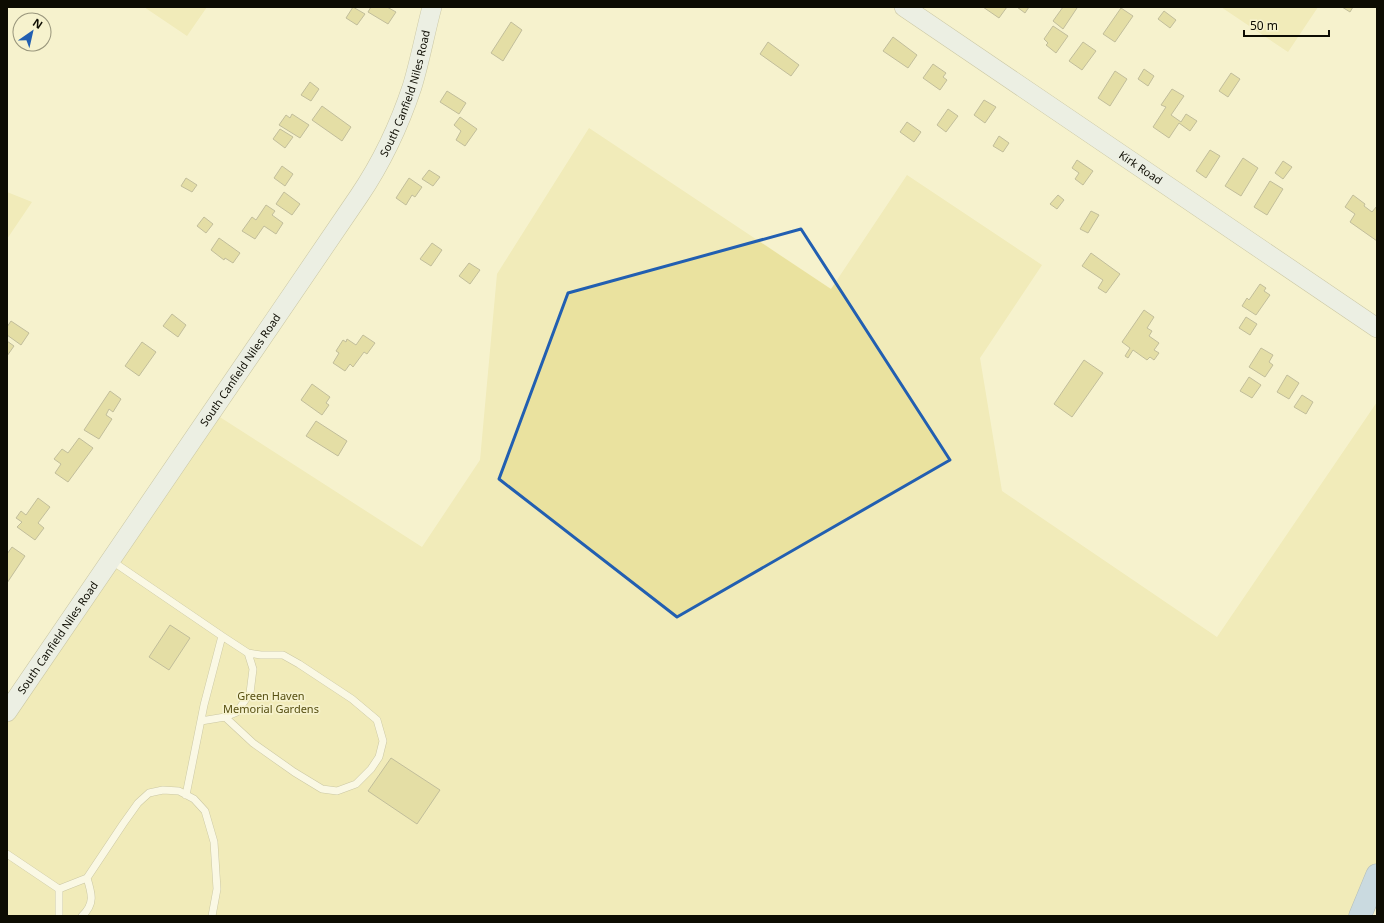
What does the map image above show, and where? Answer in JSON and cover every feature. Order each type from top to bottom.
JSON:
[{"type":"highway","points":[[1360,916],[1377,875]]},
{"type":"main road","name":"South Canfield Niles Road","points":[[7,712],[359,196],[379,164],[391,141],[410,91],[432,7]]},
{"type":"main road","name":"Kirk Road","points":[[904,7],[1377,328]]},
{"type":"lane","points":[[111,560],[222,636],[248,652],[261,656],[273,654],[283,655],[352,699],[377,720],[383,741],[379,757],[371,769],[356,784],[337,791],[322,789],[294,772],[253,743],[225,717]]},
{"type":"lane","points":[[186,794],[201,721],[222,636]]},
{"type":"lane","points":[[201,721],[225,717],[237,712],[250,693],[253,669],[248,652]]},
{"type":"lane","points":[[59,889],[87,878],[122,824],[138,803],[149,793],[163,790],[179,791],[194,799],[205,811],[214,842],[217,889],[213,916]]},
{"type":"lane","points":[[7,854],[59,889]]},
{"type":"lane","points":[[82,916],[92,902],[92,892],[87,878]]},
{"type":"lane","points":[[59,889],[60,916]]},
{"type":"highlighted area","points":[[801,229],[950,460],[677,617],[499,479],[568,293]]},
{"type":"green space","points":[[144,7],[207,7],[187,36]]},
{"type":"green space","points":[[1221,7],[1318,7],[1288,52]]},
{"type":"green space","name":"Green Haven Memorial Gardens","points":[[589,128],[831,289],[907,175],[1042,265],[980,358],[1002,491],[1217,637],[1377,402],[1377,875],[1360,916],[7,916],[7,712],[212,412],[422,547],[480,460],[497,274]]},
{"type":"green space","points":[[7,192],[32,202],[7,239]]},
{"type":"building","points":[[353,7],[365,14],[357,25],[346,18]]},
{"type":"building","points":[[371,7],[387,7],[396,12],[388,24],[368,12]]},
{"type":"building","points":[[983,7],[1007,7],[999,18]]},
{"type":"building","points":[[1017,7],[1029,7],[1025,13]]},
{"type":"building","points":[[1063,7],[1077,8],[1063,29],[1053,21]]},
{"type":"building","points":[[1342,7],[1353,7],[1350,12]]},
{"type":"building","points":[[1121,8],[1133,16],[1115,42],[1103,34]]},
{"type":"building","points":[[1164,11],[1176,20],[1170,28],[1158,19]]},
{"type":"building","points":[[511,22],[522,30],[503,61],[491,53]]},
{"type":"building","points":[[1053,26],[1068,36],[1056,53],[1046,45],[1048,43],[1044,39]]},
{"type":"building","points":[[893,37],[917,55],[908,68],[883,51]]},
{"type":"building","points":[[768,42],[799,65],[791,76],[760,54]]},
{"type":"building","points":[[1083,42],[1096,51],[1082,70],[1069,61]]},
{"type":"building","points":[[933,64],[946,73],[943,77],[947,80],[940,90],[923,78]]},
{"type":"building","points":[[1144,69],[1154,76],[1148,86],[1138,79]]},
{"type":"building","points":[[1115,71],[1127,79],[1110,106],[1098,98]]},
{"type":"building","points":[[1231,73],[1240,79],[1228,97],[1219,91]]},
{"type":"building","points":[[310,82],[319,89],[311,101],[301,95]]},
{"type":"building","points":[[1172,89],[1184,96],[1171,115],[1181,122],[1186,114],[1197,121],[1190,131],[1179,123],[1169,138],[1153,127],[1166,107],[1161,105]]},
{"type":"building","points":[[447,91],[466,103],[459,114],[440,102]]},
{"type":"building","points":[[984,100],[996,107],[985,123],[974,115]]},
{"type":"building","points":[[322,106],[351,127],[342,141],[312,120]]},
{"type":"building","points":[[948,109],[958,116],[946,132],[937,125]]},
{"type":"building","points":[[292,114],[309,125],[300,138],[279,125],[286,115],[290,118]]},
{"type":"building","points":[[460,117],[477,129],[465,146],[456,140],[461,131],[454,125]]},
{"type":"building","points":[[907,122],[921,132],[914,142],[900,132]]},
{"type":"building","points":[[280,129],[293,137],[285,148],[273,139]]},
{"type":"building","points":[[999,136],[1009,143],[1003,152],[993,146]]},
{"type":"building","points":[[1210,150],[1220,156],[1206,178],[1196,171]]},
{"type":"building","points":[[1243,158],[1258,168],[1241,196],[1225,186]]},
{"type":"building","points":[[1077,160],[1093,171],[1083,185],[1075,179],[1079,173],[1072,168]]},
{"type":"building","points":[[1283,161],[1292,167],[1283,179],[1275,173]]},
{"type":"building","points":[[282,166],[293,174],[285,186],[274,178]]},
{"type":"building","points":[[429,170],[440,177],[433,186],[422,179]]},
{"type":"building","points":[[186,178],[197,185],[192,192],[181,186]]},
{"type":"building","points":[[409,178],[422,187],[415,197],[412,195],[406,205],[396,198]]},
{"type":"building","points":[[1270,181],[1283,189],[1267,215],[1254,207]]},
{"type":"building","points":[[284,192],[300,204],[292,215],[276,204]]},
{"type":"building","points":[[1058,195],[1064,200],[1057,209],[1050,204]]},
{"type":"building","points":[[1353,195],[1365,204],[1364,206],[1372,212],[1377,206],[1377,241],[1350,222],[1355,214],[1345,207]]},
{"type":"building","points":[[266,205],[275,211],[272,215],[283,223],[276,234],[264,226],[255,239],[242,231],[252,217],[256,220]]},
{"type":"building","points":[[1091,211],[1099,215],[1088,233],[1080,229]]},
{"type":"building","points":[[204,217],[213,224],[206,233],[197,226]]},
{"type":"building","points":[[219,238],[240,253],[233,263],[225,258],[224,260],[211,250]]},
{"type":"building","points":[[432,243],[442,250],[431,266],[420,259]]},
{"type":"building","points":[[1091,253],[1120,274],[1106,293],[1098,288],[1103,280],[1082,266]]},
{"type":"building","points":[[469,263],[480,270],[470,284],[459,276]]},
{"type":"building","points":[[1260,284],[1266,288],[1264,291],[1270,295],[1256,315],[1242,306],[1247,298],[1249,300]]},
{"type":"building","points":[[1144,310],[1154,317],[1147,328],[1152,331],[1149,336],[1159,343],[1154,350],[1159,353],[1154,360],[1150,357],[1147,360],[1133,350],[1128,358],[1125,356],[1130,348],[1122,342]]},
{"type":"building","points":[[172,314],[186,325],[178,337],[163,326]]},
{"type":"building","points":[[1246,317],[1257,324],[1250,335],[1239,328]]},
{"type":"building","points":[[11,321],[29,333],[21,345],[7,335],[7,327]]},
{"type":"building","points":[[363,335],[375,343],[367,354],[364,352],[353,367],[350,364],[345,371],[333,363],[339,353],[336,351],[343,340],[346,342],[347,339],[356,345]]},
{"type":"building","points":[[7,341],[14,346],[7,356]]},
{"type":"building","points":[[142,342],[156,352],[139,376],[125,366]]},
{"type":"building","points":[[1261,348],[1273,355],[1269,362],[1273,365],[1265,377],[1249,367]]},
{"type":"building","points":[[1084,360],[1103,373],[1072,417],[1054,404]]},
{"type":"building","points":[[1287,375],[1299,383],[1289,399],[1277,392]]},
{"type":"building","points":[[1249,377],[1261,385],[1252,398],[1240,391]]},
{"type":"building","points":[[312,384],[330,397],[326,403],[329,405],[322,415],[301,400]]},
{"type":"building","points":[[110,391],[121,399],[113,412],[109,409],[106,415],[112,419],[99,439],[84,430]]},
{"type":"building","points":[[1302,395],[1313,402],[1306,414],[1294,407]]},
{"type":"building","points":[[316,421],[347,441],[338,456],[306,436]]},
{"type":"building","points":[[79,438],[93,448],[68,482],[55,473],[61,464],[54,459],[62,449],[68,453]]},
{"type":"building","points":[[38,498],[50,507],[38,523],[44,528],[35,540],[17,527],[22,522],[16,518],[21,511],[26,515]]},
{"type":"building","points":[[12,547],[25,556],[7,583],[7,554]]},
{"type":"building","points":[[170,625],[190,638],[169,670],[149,657]]},
{"type":"building","points":[[391,758],[440,790],[417,824],[368,791]]}]
